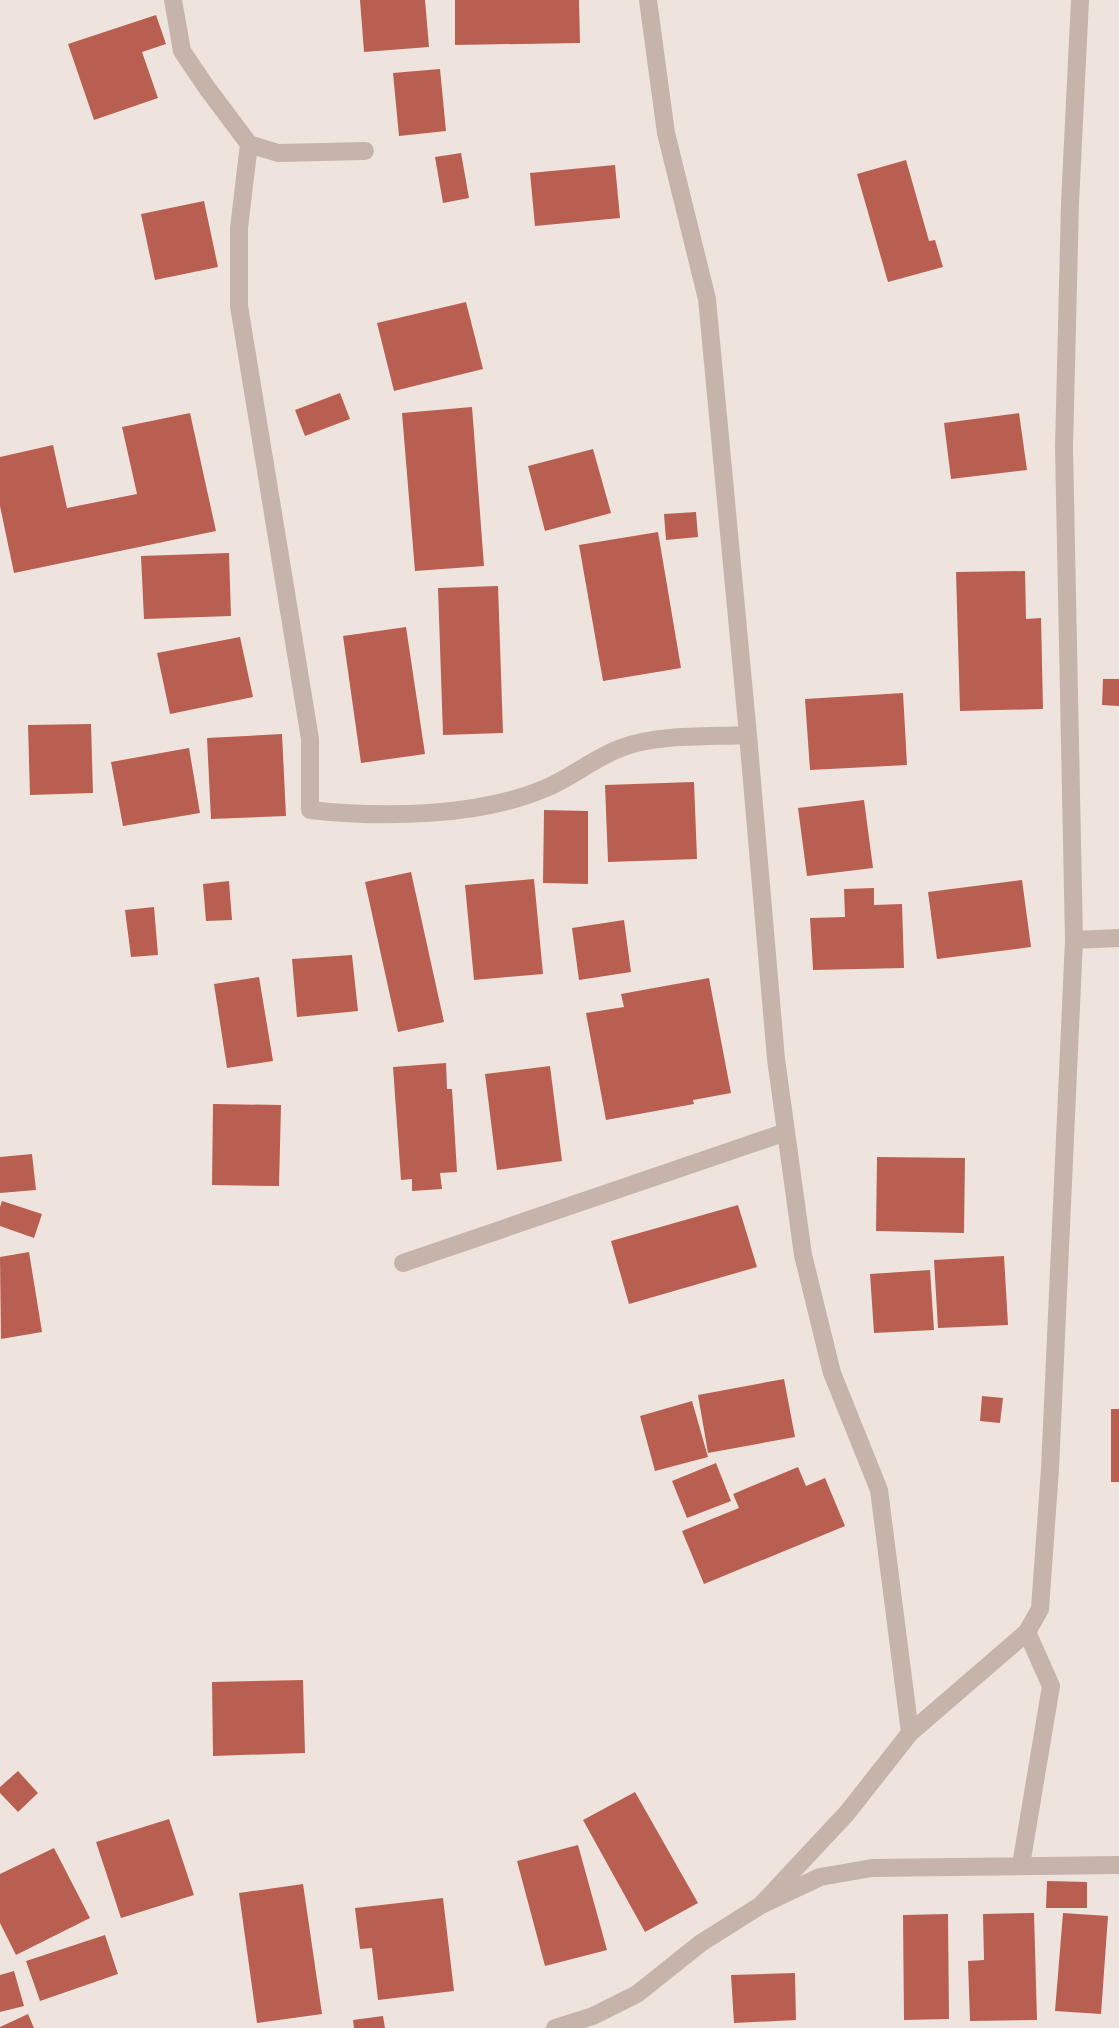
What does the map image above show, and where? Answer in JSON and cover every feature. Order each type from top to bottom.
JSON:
[{"type":"street","points":[[173,0],[182,51],[249,144],[278,153],[365,151]]},
{"type":"street","points":[[648,0],[666,133],[707,299],[776,1059],[803,1255],[832,1373],[879,1490],[910,1733]]},
{"type":"street","points":[[761,1905],[847,1814],[910,1733],[1027,1632],[1040,1609],[1051,1445],[1074,940],[1064,448],[1070,203],[1080,0]]},
{"type":"street","points":[[249,144],[239,228],[239,306],[310,738],[310,810],[355,815],[424,812],[509,802],[569,778],[621,747],[657,740],[748,735]]},
{"type":"street","points":[[1074,940],[1119,938]]},
{"type":"street","points":[[403,1263],[786,1132]]},
{"type":"street","points":[[1021,1865],[1051,1686],[1027,1632]]},
{"type":"street","points":[[555,2028],[593,2016],[637,1994],[701,1943],[761,1905],[820,1877],[872,1868],[1119,1865]]},
{"type":"building","points":[[360,0],[425,0],[429,47],[364,52]]},
{"type":"building","points":[[455,0],[579,0],[580,43],[455,45]]},
{"type":"building","points":[[156,15],[166,44],[142,52],[158,98],[94,120],[68,44]]},
{"type":"building","points":[[440,69],[446,131],[399,136],[393,73]]},
{"type":"building","points":[[461,153],[469,198],[443,203],[435,157]]},
{"type":"building","points":[[906,160],[929,241],[935,240],[943,267],[888,282],[857,174]]},
{"type":"building","points":[[615,165],[620,218],[535,226],[530,173]]},
{"type":"building","points":[[204,201],[218,267],[155,280],[141,214]]},
{"type":"building","points":[[466,302],[483,369],[394,391],[377,323]]},
{"type":"building","points":[[340,393],[350,419],[305,436],[295,410]]},
{"type":"building","points":[[472,407],[484,566],[415,571],[402,413]]},
{"type":"building","points":[[190,413],[216,531],[14,573],[0,506],[0,457],[53,445],[67,508],[137,494],[122,427]]},
{"type":"building","points":[[1019,413],[1027,470],[951,479],[944,423]]},
{"type":"building","points":[[593,449],[611,513],[545,531],[528,466]]},
{"type":"building","points":[[696,512],[698,537],[666,540],[664,514]]},
{"type":"building","points":[[658,532],[681,668],[603,681],[579,545]]},
{"type":"building","points":[[229,553],[231,616],[144,619],[141,556]]},
{"type":"building","points":[[1025,571],[1026,619],[1041,618],[1043,709],[960,711],[956,572]]},
{"type":"building","points":[[498,586],[503,733],[443,735],[438,588]]},
{"type":"building","points":[[406,627],[425,754],[361,763],[343,636]]},
{"type":"building","points":[[240,637],[253,697],[170,714],[157,653]]},
{"type":"building","points":[[1103,679],[1119,679],[1119,706],[1102,705]]},
{"type":"building","points":[[903,693],[907,765],[810,770],[805,699]]},
{"type":"building","points":[[91,724],[93,793],[30,795],[28,725]]},
{"type":"building","points":[[282,734],[286,816],[211,819],[207,738]]},
{"type":"building","points":[[189,748],[200,813],[123,826],[111,762]]},
{"type":"building","points":[[694,782],[697,859],[608,862],[605,785]]},
{"type":"building","points":[[864,800],[873,868],[807,876],[798,808]]},
{"type":"building","points":[[544,810],[588,811],[588,884],[543,883]]},
{"type":"building","points":[[411,872],[444,1022],[398,1032],[365,882]]},
{"type":"building","points":[[534,879],[543,974],[474,980],[465,885]]},
{"type":"building","points":[[1022,880],[1031,947],[937,959],[928,892]]},
{"type":"building","points":[[229,881],[232,920],[206,921],[203,884]]},
{"type":"building","points":[[874,888],[874,905],[902,904],[904,968],[813,970],[810,918],[845,917],[844,889]]},
{"type":"building","points":[[154,907],[158,955],[131,957],[125,910]]},
{"type":"building","points":[[624,920],[631,972],[579,980],[572,928]]},
{"type":"building","points":[[352,955],[358,1011],[297,1017],[292,959]]},
{"type":"building","points":[[259,977],[273,1061],[227,1068],[214,984]]},
{"type":"building","points":[[709,978],[731,1093],[693,1100],[694,1104],[606,1120],[586,1013],[624,1007],[621,994]]},
{"type":"building","points":[[446,1063],[447,1089],[452,1089],[457,1172],[440,1173],[442,1189],[412,1191],[412,1179],[401,1180],[393,1067]]},
{"type":"building","points":[[550,1066],[562,1161],[497,1170],[485,1074]]},
{"type":"building","points":[[213,1104],[281,1105],[279,1186],[212,1185]]},
{"type":"building","points":[[32,1154],[36,1190],[0,1193],[0,1157]]},
{"type":"building","points":[[877,1157],[965,1158],[964,1233],[876,1231]]},
{"type":"building","points":[[2,1201],[42,1214],[34,1238],[0,1226]]},
{"type":"building","points":[[738,1205],[757,1267],[629,1304],[611,1241]]},
{"type":"building","points":[[29,1252],[42,1332],[1,1339],[0,1257]]},
{"type":"building","points":[[1004,1256],[1008,1325],[938,1328],[934,1260]]},
{"type":"building","points":[[930,1270],[934,1330],[874,1333],[870,1274]]},
{"type":"building","points":[[784,1379],[795,1437],[708,1453],[698,1395]]},
{"type":"building","points":[[982,1396],[1003,1398],[1000,1423],[980,1421]]},
{"type":"building","points":[[692,1401],[708,1457],[655,1471],[640,1416]]},
{"type":"building","points":[[1111,1409],[1119,1409],[1119,1482],[1111,1482]]},
{"type":"building","points":[[716,1463],[731,1501],[687,1518],[672,1481]]},
{"type":"building","points":[[798,1467],[806,1486],[825,1478],[845,1526],[704,1584],[682,1531],[739,1508],[733,1494]]},
{"type":"building","points":[[303,1680],[305,1753],[213,1756],[212,1682]]},
{"type":"building","points":[[18,1771],[38,1793],[18,1812],[0,1793],[0,1787]]},
{"type":"building","points":[[635,1792],[698,1903],[645,1932],[583,1820]]},
{"type":"building","points":[[169,1819],[194,1895],[121,1918],[96,1842]]},
{"type":"building","points":[[578,1845],[607,1950],[545,1966],[517,1861]]},
{"type":"building","points":[[54,1848],[90,1918],[16,1955],[0,1923],[0,1874]]},
{"type":"building","points":[[1047,1881],[1087,1882],[1087,1908],[1046,1908]]},
{"type":"building","points":[[303,1884],[322,2014],[257,2023],[239,1893]]},
{"type":"building","points":[[443,1898],[454,1991],[378,2000],[372,1948],[360,1949],[355,1908]]},
{"type":"building","points":[[1034,1913],[1037,2020],[970,2021],[968,1961],[984,1960],[983,1914]]},
{"type":"building","points":[[1063,1913],[1108,1916],[1101,2014],[1055,2011]]},
{"type":"building","points":[[948,1914],[949,2019],[904,2020],[903,1915]]},
{"type":"building","points":[[105,1935],[118,1974],[40,2001],[26,1961]]},
{"type":"building","points":[[14,1971],[24,2006],[0,2012],[0,1975]]},
{"type":"building","points":[[795,1973],[796,2020],[734,2023],[731,1975]]},
{"type":"building","points":[[28,2014],[34,2028],[0,2028],[0,2027]]},
{"type":"building","points":[[383,2016],[385,2028],[354,2028],[353,2020]]}]
